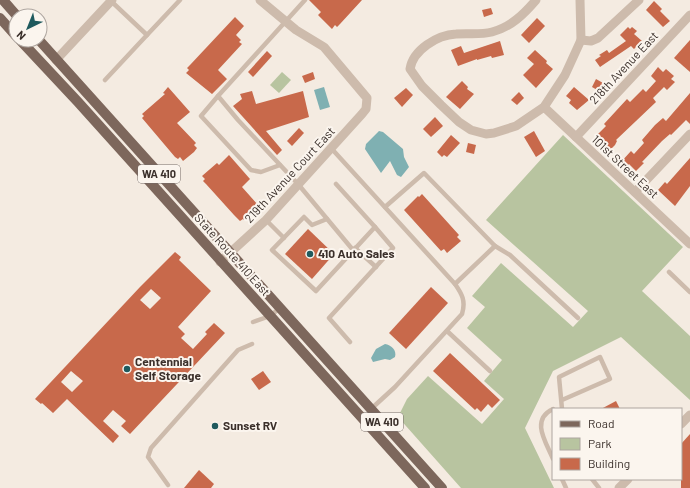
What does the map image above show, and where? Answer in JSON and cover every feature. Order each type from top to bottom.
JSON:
[{"type":"main road","points":[[3,0],[10,8]]},
{"type":"main road","points":[[0,18],[8,27]]},
{"type":"main road","name":"State Route 410 East","points":[[27,48],[425,488]]},
{"type":"main road","name":"State Route 410 East","points":[[46,48],[442,488]]},
{"type":"street","points":[[260,0],[286,21]]},
{"type":"street","points":[[536,0],[524,14],[502,29],[480,34],[450,35],[426,46],[411,63],[410,69],[413,75],[459,122],[471,130],[486,134],[494,133],[516,126],[544,107],[565,75],[580,40],[580,0]]},
{"type":"street","points":[[580,40],[591,41],[598,38],[639,0]]},
{"type":"street","points":[[56,60],[111,1]]},
{"type":"street","name":"218th Avenue East","points":[[576,137],[690,15]]},
{"type":"street","name":"219th Avenue Court East","points":[[220,262],[266,220],[366,109],[367,98],[328,51],[286,21]]},
{"type":"street","name":"101st Street East","points":[[544,107],[690,244]]},
{"type":"street","points":[[635,192],[690,134]]},
{"type":"street","points":[[682,423],[690,415]]},
{"type":"street","points":[[619,488],[627,480]]},
{"type":"lane","points":[[105,80],[180,0]]},
{"type":"lane","points":[[280,165],[260,172],[251,170],[200,116],[306,0]]},
{"type":"lane","points":[[111,1],[147,35]]},
{"type":"lane","points":[[218,96],[238,120],[298,184],[354,249],[376,267]]},
{"type":"lane","points":[[331,148],[455,284],[462,293],[465,305],[462,314],[447,331],[395,387],[371,409]]},
{"type":"lane","points":[[385,207],[424,173],[495,246],[510,255],[578,318]]},
{"type":"lane","points":[[336,184],[376,227],[393,248],[329,318],[350,342]]},
{"type":"lane","points":[[327,219],[312,224],[304,217],[272,250],[316,291],[376,227]]},
{"type":"lane","points":[[266,220],[284,238]]},
{"type":"lane","points":[[455,284],[495,246]]},
{"type":"lane","points":[[669,272],[690,292]]},
{"type":"lane","points":[[254,322],[270,316],[280,308]]},
{"type":"lane","points":[[447,331],[490,371]]},
{"type":"lane","points":[[168,485],[148,457],[151,448],[238,350],[252,344]]},
{"type":"lane","points":[[561,408],[562,400],[559,377],[600,357],[610,379],[562,400]]},
{"type":"lane","points":[[552,410],[544,415],[540,421],[540,430],[552,457]]},
{"type":"lane","points":[[593,480],[599,488]]},
{"type":"green space","points":[[282,72],[291,80],[279,93],[270,85]]},
{"type":"green space","points":[[563,135],[683,247],[642,291],[690,336],[690,400],[621,337],[553,371],[525,428],[554,488],[461,488],[398,417],[407,399],[428,376],[482,424],[504,399],[484,381],[502,360],[467,328],[485,307],[472,296],[501,263],[573,327],[588,311],[486,220]]},
{"type":"water","points":[[324,87],[330,107],[320,110],[314,90]]},
{"type":"water","points":[[379,131],[383,132],[403,149],[404,157],[409,167],[401,177],[397,175],[390,161],[381,173],[365,149],[366,144]]},
{"type":"water","points":[[385,344],[393,348],[395,357],[390,360],[385,359],[373,362],[371,358],[376,349]]},
{"type":"building","points":[[309,0],[362,0],[337,27],[335,25],[332,29],[318,15],[321,12]]},
{"type":"building","points":[[654,1],[662,9],[660,11],[670,21],[663,27],[646,10]]},
{"type":"building","points":[[491,8],[493,14],[484,17],[482,10]]},
{"type":"building","points":[[235,17],[244,26],[236,35],[241,40],[239,42],[242,44],[218,70],[227,79],[212,94],[186,73],[189,70],[187,68]]},
{"type":"building","points":[[537,18],[545,26],[529,43],[521,35]]},
{"type":"building","points":[[628,27],[630,29],[632,27],[637,31],[634,34],[642,41],[634,49],[631,46],[600,67],[595,60],[601,56],[599,55],[607,50],[609,53],[626,41],[620,35]]},
{"type":"building","points":[[690,40],[690,72],[674,58]]},
{"type":"building","points":[[500,41],[504,55],[492,58],[491,56],[477,59],[458,66],[451,50],[461,46],[464,53]]},
{"type":"building","points":[[535,50],[553,69],[536,88],[523,75],[534,64],[527,58]]},
{"type":"building","points":[[267,51],[272,56],[253,77],[248,72]]},
{"type":"building","points":[[658,67],[663,72],[666,69],[674,76],[671,79],[675,82],[667,90],[664,87],[653,98],[656,102],[616,140],[615,145],[607,153],[593,139],[606,126],[604,124],[627,99],[630,102],[643,89],[646,92],[656,81],[651,76]]},
{"type":"building","points":[[313,72],[315,79],[305,83],[302,76]]},
{"type":"building","points":[[596,79],[603,83],[599,91],[592,87]]},
{"type":"building","points":[[462,81],[468,87],[467,89],[474,94],[460,109],[446,97]]},
{"type":"building","points":[[168,87],[190,112],[177,123],[196,143],[194,145],[197,148],[183,161],[180,157],[178,159],[175,157],[142,118],[144,116],[142,114],[165,94],[163,93]]},
{"type":"building","points":[[574,87],[589,100],[577,110],[569,103],[571,100],[566,96]]},
{"type":"building","points":[[406,88],[413,95],[402,107],[394,98]]},
{"type":"building","points":[[252,91],[256,104],[303,91],[309,117],[266,131],[282,150],[277,155],[233,106],[242,99],[240,94]]},
{"type":"building","points":[[519,92],[524,98],[517,105],[511,100]]},
{"type":"building","points":[[690,93],[690,124],[686,120],[671,135],[670,134],[662,141],[642,162],[644,163],[636,171],[629,164],[626,167],[621,162],[631,151],[634,154],[644,143],[642,140],[655,125],[663,118],[666,121]]},
{"type":"building","points":[[435,117],[443,126],[431,137],[423,129]]},
{"type":"building","points":[[299,128],[304,133],[292,146],[287,141]]},
{"type":"building","points":[[534,131],[545,151],[536,157],[524,137]]},
{"type":"building","points":[[451,135],[460,143],[447,157],[444,155],[442,157],[437,152]]},
{"type":"building","points":[[468,143],[476,145],[474,154],[466,152]]},
{"type":"building","points":[[229,155],[250,179],[242,187],[258,205],[255,208],[256,209],[244,220],[243,219],[240,221],[203,181],[205,179],[202,176],[217,163],[219,165]]},
{"type":"building","points":[[690,158],[690,186],[675,206],[658,190],[665,182],[667,184]]},
{"type":"building","points":[[422,194],[459,235],[457,237],[461,241],[447,253],[444,249],[441,251],[404,210]]},
{"type":"building","name":"410 Auto Sales","points":[[308,229],[334,254],[312,279],[285,254]]},
{"type":"building","name":"Centennial Self Storage","points":[[175,252],[181,257],[179,260],[211,291],[178,327],[185,334],[181,338],[193,349],[207,334],[205,332],[214,323],[225,333],[130,434],[121,426],[126,421],[113,410],[103,421],[119,436],[113,443],[67,399],[53,413],[35,399],[140,287]],"holes":[[[151,289],[161,298],[150,309],[140,300]],[[71,371],[83,381],[72,392],[61,382]]]},
{"type":"building","points":[[431,287],[448,303],[406,349],[389,333]]},
{"type":"building","points":[[450,353],[500,400],[492,408],[488,404],[481,412],[477,408],[475,410],[433,371]]},
{"type":"building","points":[[263,371],[271,382],[259,390],[251,379]]},
{"type":"building","points":[[616,401],[620,408],[603,408]]},
{"type":"building","points":[[690,434],[690,488],[681,488],[682,443]]},
{"type":"building","points":[[199,470],[214,484],[211,488],[184,488]]},
{"type":"place","name":"410 Auto Sales","points":[[310,254]]},
{"type":"place","name":"Centennial Self Storage","points":[[127,369]]},
{"type":"place","name":"Sunset RV","points":[[215,426]]}]
